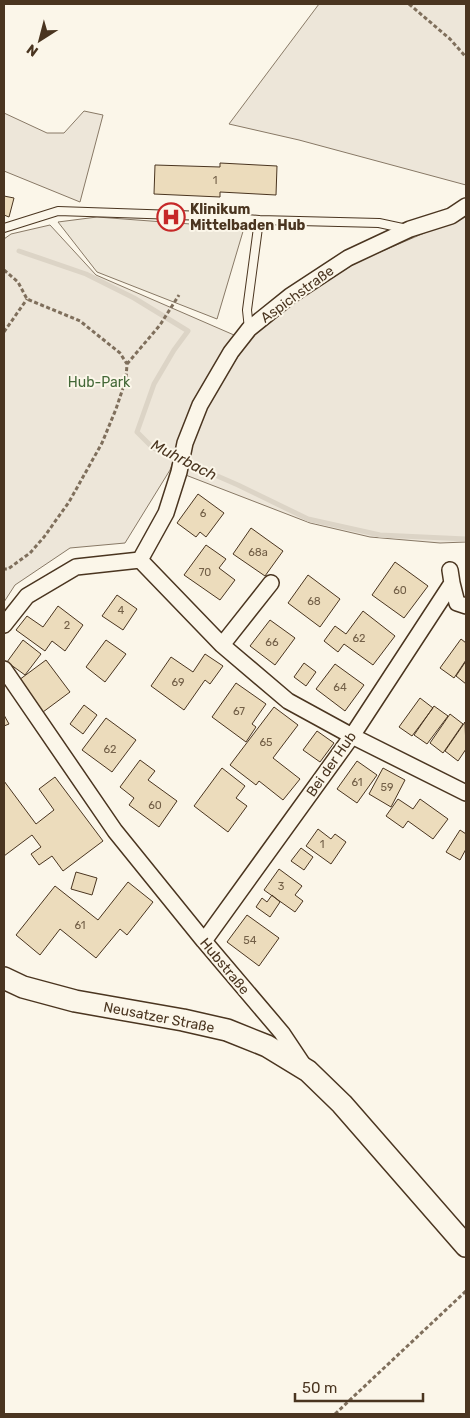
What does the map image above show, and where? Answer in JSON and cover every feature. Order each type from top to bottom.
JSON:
[{"type":"main road","name":"Neusatzer Straße","points":[[4,978],[23,987],[75,1001],[183,1020],[227,1030],[267,1046],[308,1071]]},
{"type":"main road","name":"Hubstraße","points":[[308,1071],[342,1104],[466,1246]]},
{"type":"street","name":"Aspichstraße","points":[[140,560],[166,513],[179,472],[185,443],[200,405],[231,352],[249,329],[290,296],[348,258],[410,229],[451,216],[466,206]]},
{"type":"street","points":[[4,625],[27,596],[76,568],[140,560],[222,645],[288,701],[352,736],[466,793]]},
{"type":"street","name":"Bei der Hub","points":[[204,941],[352,736],[451,577],[457,603],[466,606]]},
{"type":"street","points":[[222,645],[271,583]]},
{"type":"street","name":"Hubstraße","points":[[4,669],[115,831],[282,1033],[308,1071]]},
{"type":"lane","points":[[4,228],[58,210],[259,220],[379,223],[410,229]]},
{"type":"lane","points":[[249,329],[247,310],[259,220]]},
{"type":"path","points":[[408,4],[450,39],[466,57]]},
{"type":"path","points":[[4,270],[18,282],[26,299],[80,321],[120,353],[127,364],[126,379],[116,409],[105,435],[69,502],[30,553],[4,569]]},
{"type":"path","points":[[127,364],[160,325],[180,295]]},
{"type":"path","points":[[4,332],[26,299]]},
{"type":"path","points":[[335,1414],[466,1291]]},
{"type":"green space","points":[[319,4],[466,4],[466,185],[299,140],[229,124]]},
{"type":"green space","points":[[84,111],[103,115],[80,202],[4,171],[4,113],[47,133],[64,133]]},
{"type":"green space","points":[[466,213],[466,542],[440,543],[370,537],[310,523],[183,474],[198,424],[222,381],[249,340],[267,322],[310,291],[359,261],[457,219]]},
{"type":"green space","name":"Hub-Park","points":[[50,225],[96,275],[234,335],[195,398],[170,470],[125,543],[70,548],[15,585],[4,602],[4,239],[11,234]]},
{"type":"shaded area","points":[[97,217],[244,228],[217,319],[97,272],[58,222]]},
{"type":"building","points":[[220,163],[277,166],[276,195],[220,192],[220,197],[154,194],[155,165],[220,167]]},
{"type":"building","points":[[4,196],[14,198],[9,217],[4,215]]},
{"type":"building","points":[[198,494],[224,513],[206,537],[200,532],[196,537],[177,523]]},
{"type":"building","points":[[251,528],[283,551],[265,576],[233,554]]},
{"type":"building","points":[[206,545],[226,559],[219,568],[235,580],[220,600],[184,575]]},
{"type":"building","points":[[395,562],[428,586],[404,618],[372,595]]},
{"type":"building","points":[[308,575],[340,599],[320,627],[288,603]]},
{"type":"building","points":[[117,595],[137,609],[123,630],[102,616]]},
{"type":"building","points":[[58,606],[83,625],[65,651],[52,641],[45,651],[16,630],[27,616],[43,627]]},
{"type":"building","points":[[363,611],[395,636],[373,665],[344,644],[338,652],[324,641],[335,626],[346,634]]},
{"type":"building","points":[[270,620],[295,638],[275,665],[250,646]]},
{"type":"building","points":[[461,639],[466,643],[466,660],[454,678],[440,668]]},
{"type":"building","points":[[23,640],[41,654],[25,675],[7,662]]},
{"type":"building","points":[[106,640],[126,654],[105,682],[86,667]]},
{"type":"building","points":[[205,654],[223,666],[210,684],[205,680],[184,710],[151,686],[171,657],[193,672]]},
{"type":"building","points":[[46,660],[70,692],[43,712],[19,680]]},
{"type":"building","points":[[466,661],[466,684],[456,676]]},
{"type":"building","points":[[304,663],[316,672],[306,686],[294,677]]},
{"type":"building","points":[[335,664],[364,685],[345,711],[316,689]]},
{"type":"building","points":[[236,683],[266,704],[252,724],[256,727],[246,742],[212,717]]},
{"type":"building","points":[[420,698],[433,708],[412,736],[399,727]]},
{"type":"building","points":[[84,705],[97,715],[83,734],[70,724]]},
{"type":"building","points":[[434,706],[448,716],[427,744],[414,735]]},
{"type":"building","points":[[274,707],[298,725],[273,758],[300,779],[283,800],[259,781],[256,785],[230,765]]},
{"type":"building","points":[[450,714],[463,724],[443,753],[430,743]]},
{"type":"building","points":[[4,715],[9,724],[4,726]]},
{"type":"building","points":[[106,718],[136,740],[112,772],[82,750]]},
{"type":"building","points":[[465,722],[466,749],[458,761],[445,751]]},
{"type":"building","points":[[317,731],[334,743],[320,762],[303,750]]},
{"type":"building","points":[[140,760],[155,771],[148,780],[177,801],[159,827],[129,805],[134,798],[120,787]]},
{"type":"building","points":[[357,761],[377,775],[357,803],[337,789]]},
{"type":"building","points":[[222,768],[245,786],[236,798],[247,806],[228,832],[194,806]]},
{"type":"building","points":[[383,768],[405,780],[391,807],[369,794]]},
{"type":"building","points":[[55,777],[103,841],[63,871],[52,856],[39,865],[31,854],[41,847],[32,835],[4,856],[4,781],[36,824],[54,810],[39,789]]},
{"type":"building","points":[[398,799],[413,809],[420,799],[448,819],[433,839],[408,821],[403,828],[386,816]]},
{"type":"building","points":[[318,829],[331,839],[335,834],[346,842],[331,864],[306,846]]},
{"type":"building","points":[[460,830],[466,834],[466,849],[460,860],[446,852]]},
{"type":"building","points":[[301,848],[313,857],[304,870],[291,861]]},
{"type":"building","points":[[279,869],[302,886],[295,895],[303,901],[295,912],[264,890]]},
{"type":"building","points":[[76,872],[97,878],[92,895],[71,889]]},
{"type":"building","points":[[128,882],[153,902],[127,935],[120,929],[96,958],[60,929],[40,955],[16,935],[55,886],[98,920]]},
{"type":"building","points":[[272,895],[280,902],[270,917],[256,907],[262,898],[267,902]]},
{"type":"building","points":[[247,915],[279,938],[259,966],[227,942]]},
{"type":"waterway","name":"Muhrbach","points":[[19,251],[86,274],[134,298],[188,331],[174,350],[154,384],[137,432],[153,448],[238,485],[308,519],[380,535],[466,539]]},
{"type":"place","name":"Klinikum Mittelbaden Hub","points":[[171,217]]}]
